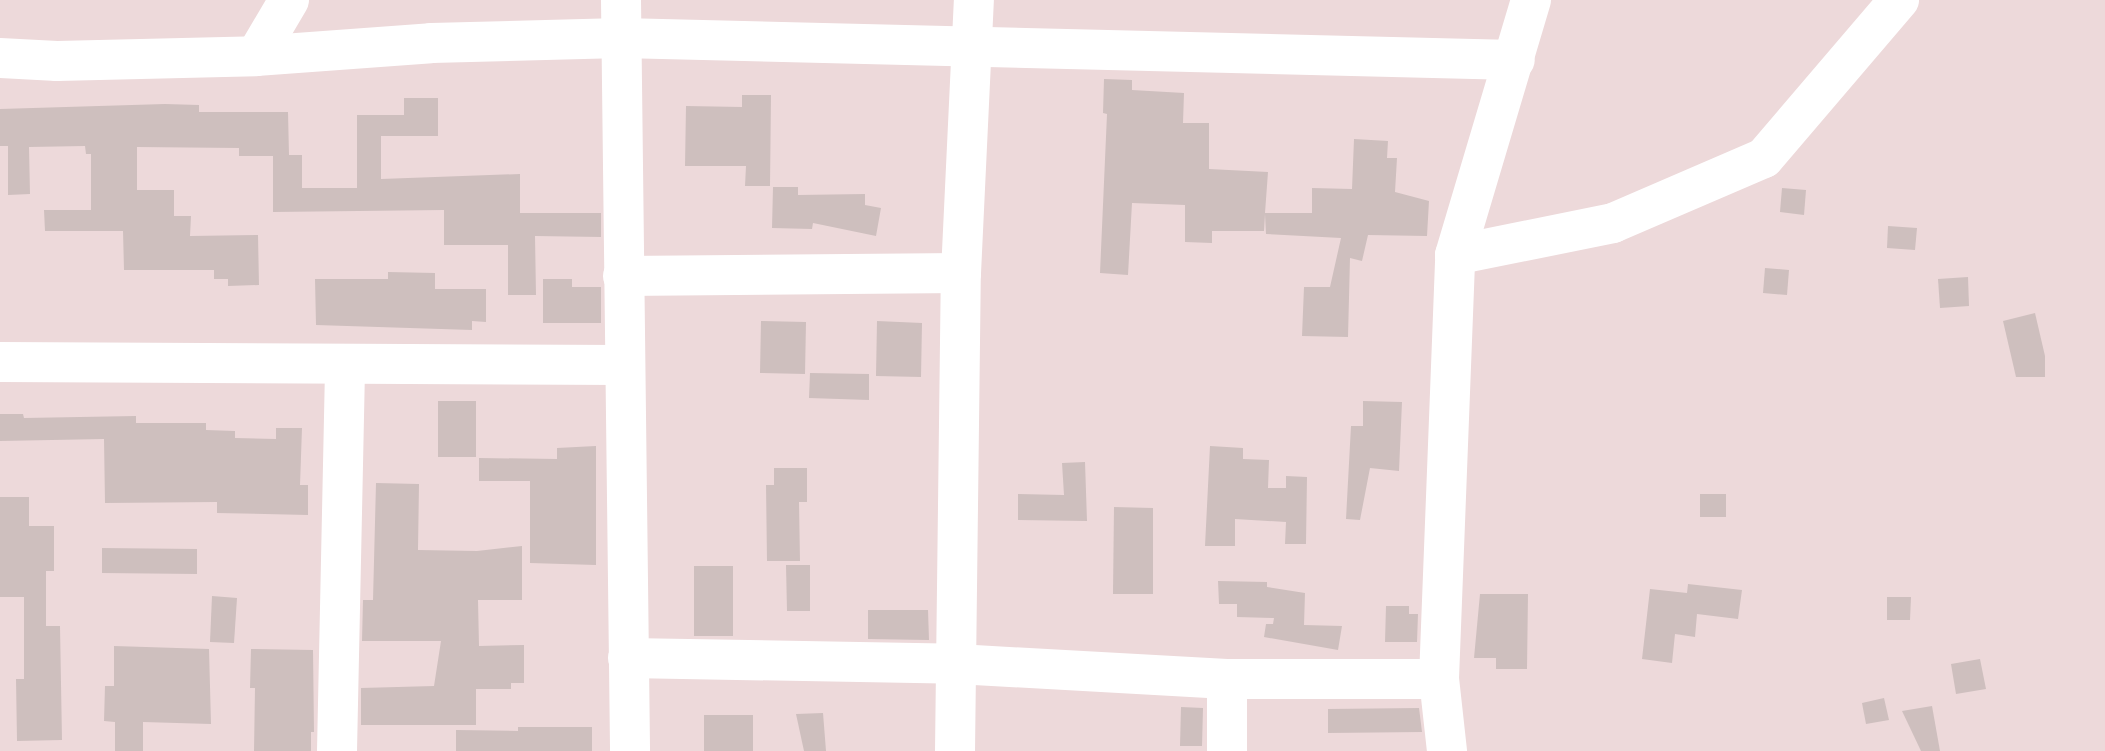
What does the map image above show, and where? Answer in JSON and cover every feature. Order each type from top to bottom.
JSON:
[{"type":"street","points":[[256,56],[289,0]]},
{"type":"street","points":[[955,751],[961,273],[974,0]]},
{"type":"street","points":[[1447,751],[1439,679],[1455,255],[1531,0]]},
{"type":"street","points":[[1455,255],[1613,223],[1764,158],[1899,0]]},
{"type":"street","points":[[621,19],[630,751]]},
{"type":"street","points":[[0,58],[57,61],[256,56],[431,43],[621,19],[974,46],[1515,60]]},
{"type":"street","points":[[623,276],[961,273]]},
{"type":"street","points":[[0,362],[623,365]]},
{"type":"street","points":[[337,751],[345,364]]},
{"type":"street","points":[[628,658],[957,664],[1227,679],[1439,679]]},
{"type":"street","points":[[1227,679],[1227,751]]},
{"type":"building","points":[[1104,79],[1132,80],[1132,90],[1184,93],[1183,123],[1209,123],[1209,169],[1268,172],[1265,213],[1312,213],[1312,188],[1352,189],[1354,139],[1388,141],[1387,158],[1397,158],[1395,192],[1429,201],[1427,236],[1368,235],[1362,261],[1350,258],[1348,337],[1302,336],[1304,287],[1330,287],[1341,238],[1266,234],[1265,214],[1264,231],[1212,231],[1212,243],[1185,242],[1185,205],[1132,203],[1128,275],[1100,273],[1107,114],[1103,113]]},
{"type":"building","points":[[742,95],[771,95],[770,186],[745,186],[746,166],[685,166],[686,106],[742,107]]},
{"type":"building","points":[[404,98],[438,98],[438,136],[381,136],[381,179],[520,174],[520,213],[601,213],[601,237],[535,236],[536,295],[508,295],[508,245],[444,245],[444,210],[273,212],[273,156],[239,156],[239,148],[137,147],[137,190],[174,190],[174,216],[191,216],[190,236],[258,235],[259,285],[228,286],[228,279],[214,279],[214,270],[124,270],[123,231],[45,231],[44,210],[91,210],[91,154],[86,154],[85,146],[29,147],[30,194],[8,195],[8,146],[0,146],[0,109],[165,104],[199,105],[199,112],[288,112],[289,155],[302,155],[302,188],[357,188],[357,115],[404,115]]},
{"type":"building","points":[[773,187],[798,187],[798,195],[865,194],[865,205],[881,208],[876,236],[813,223],[812,229],[772,228]]},
{"type":"building","points":[[1782,188],[1806,190],[1804,215],[1780,212]]},
{"type":"building","points":[[1888,226],[1917,228],[1915,250],[1887,248]]},
{"type":"building","points":[[1765,268],[1789,270],[1787,295],[1763,293]]},
{"type":"building","points":[[388,272],[435,273],[435,289],[486,289],[486,322],[472,321],[472,330],[316,325],[315,279],[388,279]]},
{"type":"building","points":[[1968,277],[1969,306],[1940,308],[1938,279]]},
{"type":"building","points":[[543,279],[572,279],[572,287],[601,287],[601,323],[543,323]]},
{"type":"building","points":[[2035,313],[2045,356],[2045,377],[2016,377],[2003,321]]},
{"type":"building","points":[[761,321],[806,322],[805,374],[760,373]]},
{"type":"building","points":[[877,321],[922,323],[921,377],[876,376]]},
{"type":"building","points":[[810,373],[869,374],[869,400],[809,398]]},
{"type":"building","points":[[438,401],[476,401],[476,457],[438,457]]},
{"type":"building","points":[[1363,401],[1402,402],[1399,471],[1370,468],[1360,520],[1346,519],[1351,426],[1363,426]]},
{"type":"building","points":[[0,414],[23,414],[24,418],[136,416],[136,423],[206,423],[206,430],[235,431],[235,438],[276,439],[276,428],[302,428],[300,485],[308,485],[308,515],[217,513],[217,502],[105,503],[104,439],[0,441]]},
{"type":"building","points":[[596,446],[596,565],[530,563],[530,481],[479,481],[479,458],[557,459],[557,448]]},
{"type":"building","points":[[1210,446],[1243,448],[1243,459],[1269,460],[1268,488],[1286,488],[1286,476],[1307,477],[1306,544],[1285,544],[1286,522],[1235,519],[1235,546],[1205,546]]},
{"type":"building","points":[[1085,462],[1087,521],[1018,520],[1018,494],[1064,495],[1062,463]]},
{"type":"building","points":[[774,468],[807,468],[807,502],[799,502],[800,561],[767,561],[766,485],[774,485]]},
{"type":"building","points":[[376,483],[419,484],[418,550],[477,551],[522,546],[522,600],[478,600],[479,646],[524,645],[524,683],[511,683],[511,689],[476,689],[476,725],[361,725],[361,688],[434,686],[441,641],[362,641],[363,600],[373,600]]},
{"type":"building","points":[[1700,494],[1726,494],[1726,517],[1700,517]]},
{"type":"building","points":[[0,497],[29,497],[29,526],[54,526],[54,571],[46,571],[46,626],[60,626],[62,740],[17,741],[16,679],[24,679],[24,597],[0,597]]},
{"type":"building","points":[[1114,507],[1153,508],[1153,594],[1113,594]]},
{"type":"building","points":[[102,548],[197,549],[197,574],[102,573]]},
{"type":"building","points":[[786,565],[810,565],[810,611],[787,611]]},
{"type":"building","points":[[694,566],[733,566],[733,636],[694,636]]},
{"type":"building","points":[[1218,581],[1267,582],[1267,587],[1305,593],[1304,625],[1342,626],[1338,650],[1264,637],[1266,624],[1273,624],[1274,618],[1237,617],[1237,604],[1219,604]]},
{"type":"building","points":[[1688,584],[1742,590],[1738,619],[1697,614],[1695,637],[1675,634],[1672,663],[1642,659],[1650,589],[1687,593]]},
{"type":"building","points":[[1480,594],[1528,594],[1527,669],[1496,669],[1496,658],[1474,658]]},
{"type":"building","points":[[212,596],[237,598],[234,643],[210,642]]},
{"type":"building","points":[[1887,597],[1911,597],[1910,620],[1887,620]]},
{"type":"building","points":[[1386,606],[1409,606],[1409,614],[1418,614],[1417,642],[1385,642]]},
{"type":"building","points":[[868,610],[928,610],[929,640],[868,639]]},
{"type":"building","points":[[114,646],[209,649],[211,724],[143,722],[143,751],[115,751],[115,722],[104,721],[105,686],[114,686]]},
{"type":"building","points":[[251,649],[313,650],[314,732],[311,732],[311,751],[254,751],[255,688],[250,688]]},
{"type":"building","points":[[1980,659],[1986,689],[1956,694],[1951,664]]},
{"type":"building","points":[[1884,698],[1889,720],[1866,724],[1862,703]]},
{"type":"building","points":[[1932,706],[1940,751],[1921,751],[1902,711]]},
{"type":"building","points":[[1181,707],[1203,708],[1202,746],[1180,746]]},
{"type":"building","points":[[1419,708],[1422,732],[1328,733],[1328,709]]},
{"type":"building","points":[[823,713],[826,751],[804,751],[796,714]]},
{"type":"building","points":[[704,715],[753,715],[753,751],[704,751]]},
{"type":"building","points":[[518,727],[592,727],[592,751],[456,751],[456,730],[518,731]]}]
